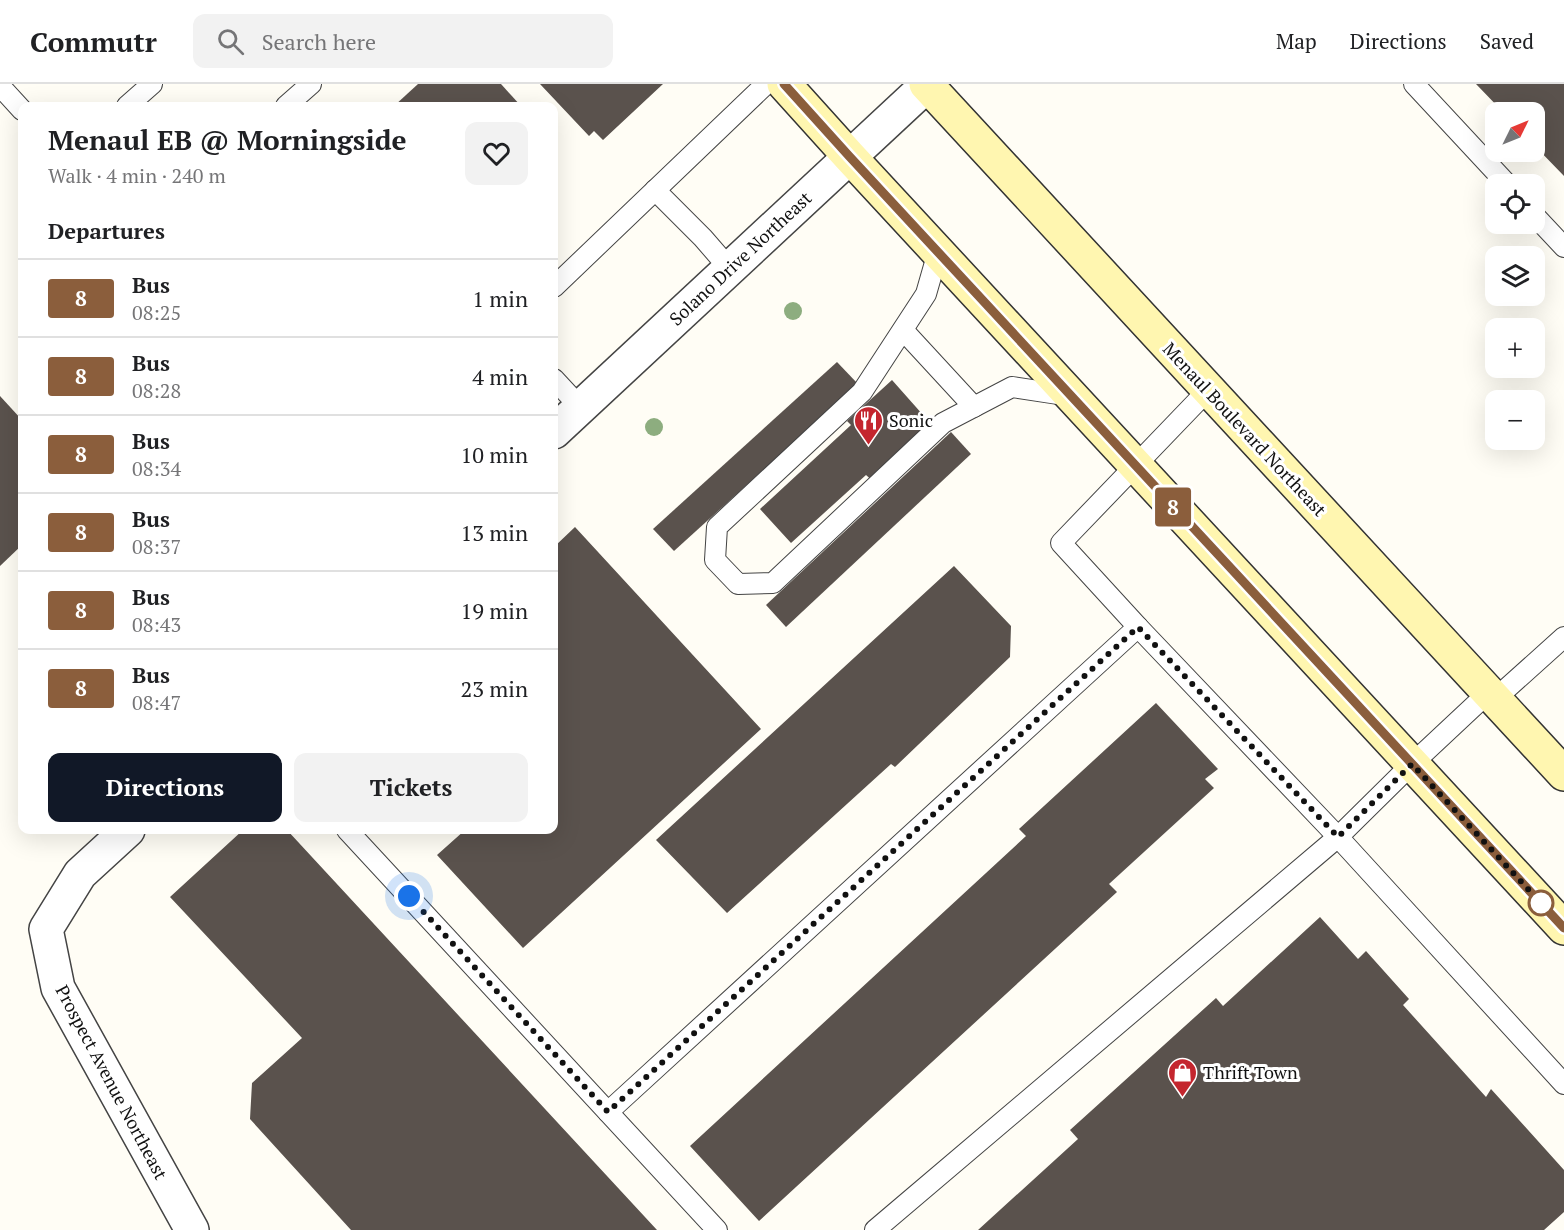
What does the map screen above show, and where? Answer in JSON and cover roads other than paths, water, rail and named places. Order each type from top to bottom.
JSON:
[{"type":"main road","points":[[784,84],[1564,928]]},
{"type":"main road","name":"Menaul Boulevard Northeast","points":[[934,87],[1564,774]]},
{"type":"street","name":"Solano Drive Northeast","points":[[558,428],[849,156],[934,87]]},
{"type":"street","name":"Prospect Avenue Northeast","points":[[124,834],[80,874],[46,929],[58,988],[192,1230]]},
{"type":"lane","points":[[132,102],[152,84]]},
{"type":"lane","points":[[295,102],[311,84]]},
{"type":"lane","points":[[558,283],[766,84]]},
{"type":"lane","points":[[1414,84],[1498,174]]},
{"type":"lane","points":[[0,86],[18,106]]},
{"type":"lane","points":[[654,190],[703,238],[729,268]]},
{"type":"lane","points":[[1545,227],[1564,247]]},
{"type":"lane","points":[[938,252],[926,294],[862,392],[717,527],[715,560],[738,584],[773,583],[943,423],[1012,387],[1071,396]]},
{"type":"lane","points":[[903,330],[974,407]]},
{"type":"lane","points":[[558,384],[580,407]]},
{"type":"lane","points":[[1209,389],[1060,543],[1338,837],[1564,1084]]},
{"type":"lane","points":[[608,1112],[1138,627]]},
{"type":"lane","points":[[875,1230],[1338,837],[1412,764],[1564,637]]},
{"type":"lane","points":[[351,834],[717,1230]]},
{"type":"place","name":"Sonic","points":[[868,446]]},
{"type":"place","name":"Thrift Town","points":[[1182,1098]]}]
